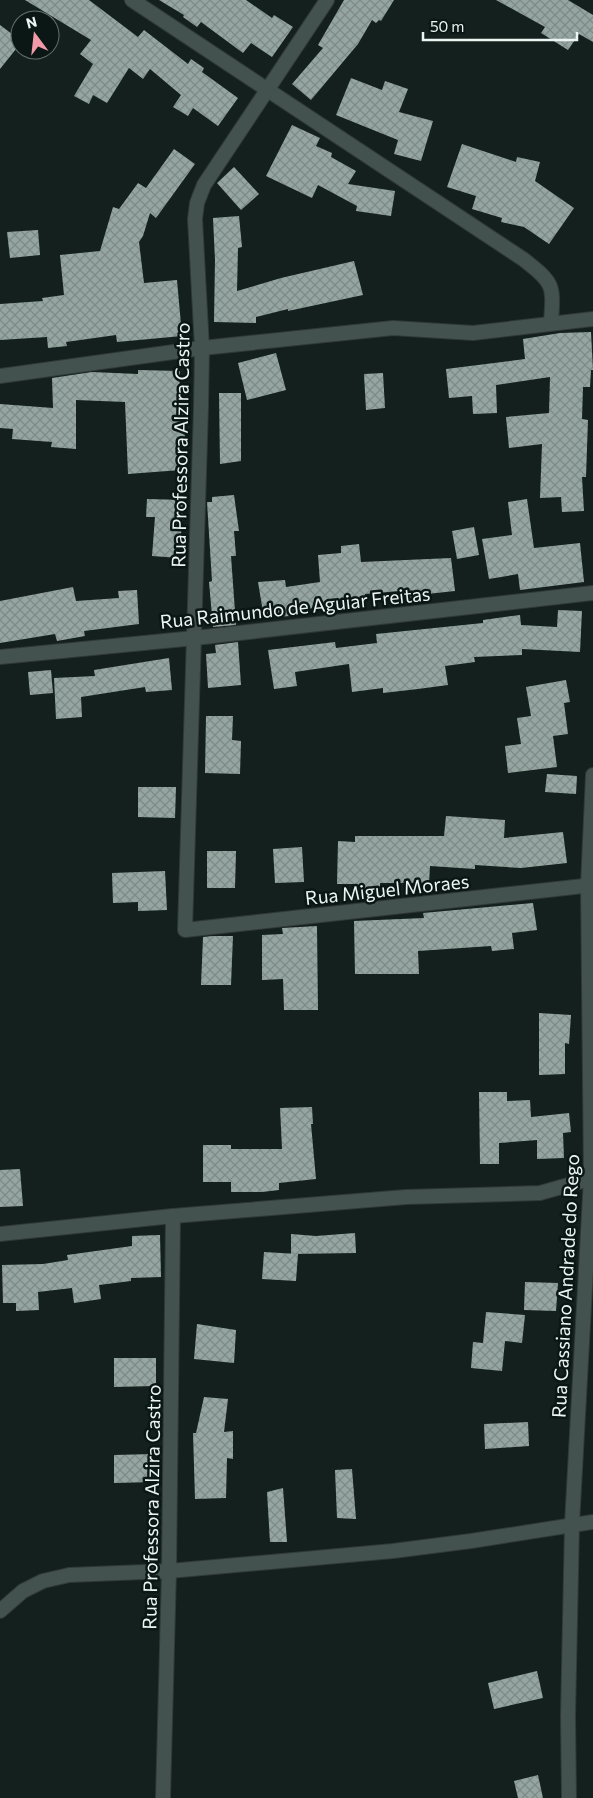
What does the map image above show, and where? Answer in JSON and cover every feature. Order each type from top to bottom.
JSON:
[{"type":"street","points":[[132,0],[523,259],[543,275],[552,290],[551,322]]},
{"type":"street","name":"Rua Professora Alzira Castro","points":[[185,930],[202,348],[194,219],[197,203],[204,185],[266,89],[327,0]]},
{"type":"street","points":[[0,376],[202,348],[393,328],[473,333],[551,322],[593,319]]},
{"type":"street","name":"Rua Raimundo de Aguiar Freitas","points":[[0,657],[195,638],[593,592]]},
{"type":"street","name":"Rua Cassiano Andrade do Rego","points":[[569,1798],[568,1716],[572,1524],[592,1178],[591,885],[593,775]]},
{"type":"street","name":"Rua Miguel Moraes","points":[[185,930],[591,885]]},
{"type":"street","points":[[0,1234],[173,1216],[406,1197],[540,1193],[592,1178]]},
{"type":"street","name":"Rua Professora Alzira Castro","points":[[164,1798],[173,1216]]},
{"type":"street","points":[[0,1611],[24,1591],[44,1581],[69,1575],[169,1571],[393,1551],[593,1522]]},
{"type":"building","points":[[25,0],[89,0],[138,37],[144,30],[188,64],[191,59],[204,68],[202,72],[238,98],[218,126],[193,108],[188,116],[173,107],[181,95],[150,69],[143,79],[129,68],[107,103],[93,95],[89,104],[74,96],[93,64],[80,54],[91,40],[60,21],[60,10],[42,10]]},
{"type":"building","points":[[159,0],[246,0],[272,18],[274,15],[293,27],[272,57],[251,43],[243,53],[201,22],[197,27],[183,17],[184,15]]},
{"type":"building","points":[[344,0],[394,0],[381,21],[379,20],[376,23],[372,20],[358,44],[311,100],[292,84],[323,48],[318,45]]},
{"type":"building","points":[[496,0],[568,0],[593,15],[593,42],[579,34],[568,50],[541,33],[545,27]]},
{"type":"building","points":[[0,25],[10,32],[10,56],[0,69]]},
{"type":"building","points":[[351,78],[382,90],[385,81],[408,89],[399,112],[433,121],[421,161],[394,154],[398,140],[336,115]]},
{"type":"building","points":[[292,125],[320,138],[316,146],[332,153],[331,157],[356,171],[348,184],[395,191],[391,216],[356,211],[357,206],[318,185],[312,198],[266,176]]},
{"type":"building","points":[[462,144],[516,162],[517,157],[540,162],[535,181],[574,208],[549,244],[524,227],[501,222],[502,218],[472,209],[476,196],[447,187]]},
{"type":"building","points":[[174,149],[195,164],[156,218],[150,213],[143,236],[139,242],[144,283],[177,280],[182,336],[117,342],[116,335],[66,342],[67,346],[48,348],[47,337],[0,340],[0,304],[43,301],[42,298],[64,295],[60,255],[100,251],[113,207],[119,209],[138,183],[146,188]]},
{"type":"building","points":[[234,167],[259,194],[241,210],[217,183]]},
{"type":"building","points":[[239,216],[242,247],[238,248],[237,291],[281,278],[354,261],[363,295],[256,317],[256,323],[214,322],[215,260],[213,218]]},
{"type":"building","points":[[38,230],[40,255],[10,258],[7,232]]},
{"type":"building","points":[[591,332],[593,370],[591,370],[590,387],[583,387],[582,419],[588,420],[586,477],[582,477],[584,511],[562,512],[561,497],[540,498],[542,444],[509,448],[506,417],[549,413],[550,377],[496,385],[497,413],[473,414],[472,396],[449,398],[446,369],[525,359],[523,339],[560,333]]},
{"type":"building","points":[[276,353],[286,390],[247,400],[238,363]]},
{"type":"building","points":[[138,370],[180,371],[179,400],[184,400],[185,437],[179,437],[181,470],[128,474],[125,402],[76,400],[76,449],[51,447],[52,442],[12,439],[13,429],[0,428],[0,404],[53,408],[52,378],[92,372],[138,374]]},
{"type":"building","points":[[383,373],[385,408],[366,410],[364,374]]},
{"type":"building","points":[[219,393],[241,393],[241,461],[220,464]]},
{"type":"building","points":[[234,495],[239,531],[234,531],[236,556],[231,556],[236,625],[213,627],[209,582],[212,581],[207,502],[212,502],[212,497]]},
{"type":"building","points":[[147,499],[184,500],[179,558],[152,556],[155,517],[146,517]]},
{"type":"building","points":[[527,499],[534,548],[580,543],[584,582],[520,590],[518,574],[489,579],[482,539],[512,535],[508,502]]},
{"type":"building","points":[[474,527],[479,555],[457,559],[452,531]]},
{"type":"building","points":[[359,544],[361,562],[451,558],[455,591],[427,594],[427,597],[400,598],[400,591],[365,594],[366,602],[289,611],[290,616],[264,618],[258,582],[285,580],[286,587],[320,582],[318,555],[341,553],[341,546]]},
{"type":"building","points":[[73,587],[76,601],[119,598],[118,591],[137,590],[139,624],[84,631],[85,636],[57,641],[55,634],[0,643],[0,601]]},
{"type":"building","points":[[558,610],[582,611],[580,652],[522,649],[522,655],[474,657],[475,662],[445,666],[448,685],[418,689],[383,693],[383,688],[352,692],[349,664],[295,672],[297,686],[274,689],[268,650],[335,642],[336,648],[377,643],[376,634],[483,623],[483,620],[520,615],[521,625],[557,627]]},
{"type":"building","points":[[238,642],[241,685],[208,688],[206,654],[216,653],[215,645]]},
{"type":"building","points":[[169,658],[172,690],[146,692],[145,687],[81,697],[82,717],[56,719],[54,678],[95,676],[94,670]]},
{"type":"building","points":[[51,670],[53,693],[30,695],[28,672]]},
{"type":"building","points":[[566,680],[570,702],[564,703],[568,734],[553,736],[557,767],[508,773],[505,746],[521,744],[517,718],[531,716],[526,687]]},
{"type":"building","points":[[206,716],[233,716],[232,740],[241,741],[240,774],[205,773]]},
{"type":"building","points":[[547,774],[577,776],[576,794],[545,792]]},
{"type":"building","points":[[138,787],[176,787],[175,818],[138,817]]},
{"type":"building","points":[[446,816],[505,820],[504,838],[563,832],[567,863],[521,868],[475,865],[475,869],[430,866],[429,883],[380,883],[380,890],[354,890],[354,884],[337,884],[338,841],[355,842],[355,836],[444,836]]},
{"type":"building","points":[[302,847],[304,882],[275,883],[273,849]]},
{"type":"building","points":[[207,851],[236,851],[235,888],[207,888]]},
{"type":"building","points":[[165,871],[167,910],[138,911],[138,902],[113,903],[112,873]]},
{"type":"building","points":[[533,903],[537,930],[512,933],[514,949],[492,951],[491,946],[418,951],[419,974],[355,974],[354,921],[424,918],[423,913]]},
{"type":"building","points":[[317,926],[318,1010],[284,1010],[283,979],[262,980],[262,935],[283,934],[282,928]]},
{"type":"building","points":[[233,936],[231,985],[201,985],[203,937]]},
{"type":"building","points":[[539,1013],[571,1015],[569,1044],[565,1043],[565,1074],[539,1075]]},
{"type":"building","points":[[479,1092],[507,1092],[507,1101],[530,1100],[531,1117],[569,1113],[571,1132],[563,1133],[564,1158],[537,1159],[537,1140],[499,1143],[499,1164],[480,1164]]},
{"type":"building","points":[[312,1107],[313,1124],[311,1124],[316,1179],[279,1183],[279,1190],[262,1192],[231,1192],[231,1182],[203,1182],[203,1145],[231,1145],[231,1149],[282,1149],[280,1108]]},
{"type":"building","points":[[20,1169],[23,1206],[0,1207],[0,1170]]},
{"type":"building","points":[[355,1233],[356,1253],[291,1254],[291,1234],[316,1236]]},
{"type":"building","points":[[160,1235],[161,1277],[131,1278],[131,1281],[99,1285],[101,1299],[74,1303],[72,1288],[38,1292],[39,1310],[16,1311],[16,1303],[3,1303],[2,1265],[43,1264],[68,1260],[67,1255],[132,1246],[132,1236]]},
{"type":"building","points":[[264,1252],[298,1254],[296,1281],[262,1279]]},
{"type":"building","points":[[525,1282],[558,1283],[556,1311],[524,1310]]},
{"type":"building","points":[[486,1312],[525,1315],[522,1343],[505,1341],[502,1371],[471,1368],[473,1342],[483,1343]]},
{"type":"building","points":[[197,1324],[236,1330],[234,1363],[194,1359]]},
{"type":"building","points":[[114,1358],[156,1358],[156,1386],[114,1387]]},
{"type":"building","points":[[204,1397],[228,1399],[224,1432],[233,1431],[233,1459],[227,1458],[226,1498],[195,1499],[193,1433],[196,1433]]},
{"type":"building","points":[[528,1422],[529,1446],[485,1449],[484,1424]]},
{"type":"building","points":[[153,1454],[154,1482],[114,1483],[114,1455]]},
{"type":"building","points":[[352,1469],[356,1519],[337,1518],[335,1470]]},
{"type":"building","points":[[283,1488],[287,1542],[270,1542],[267,1492]]},
{"type":"building","points":[[537,1671],[543,1698],[494,1709],[488,1683]]},
{"type":"building","points":[[538,1775],[543,1798],[518,1798],[514,1781]]}]
